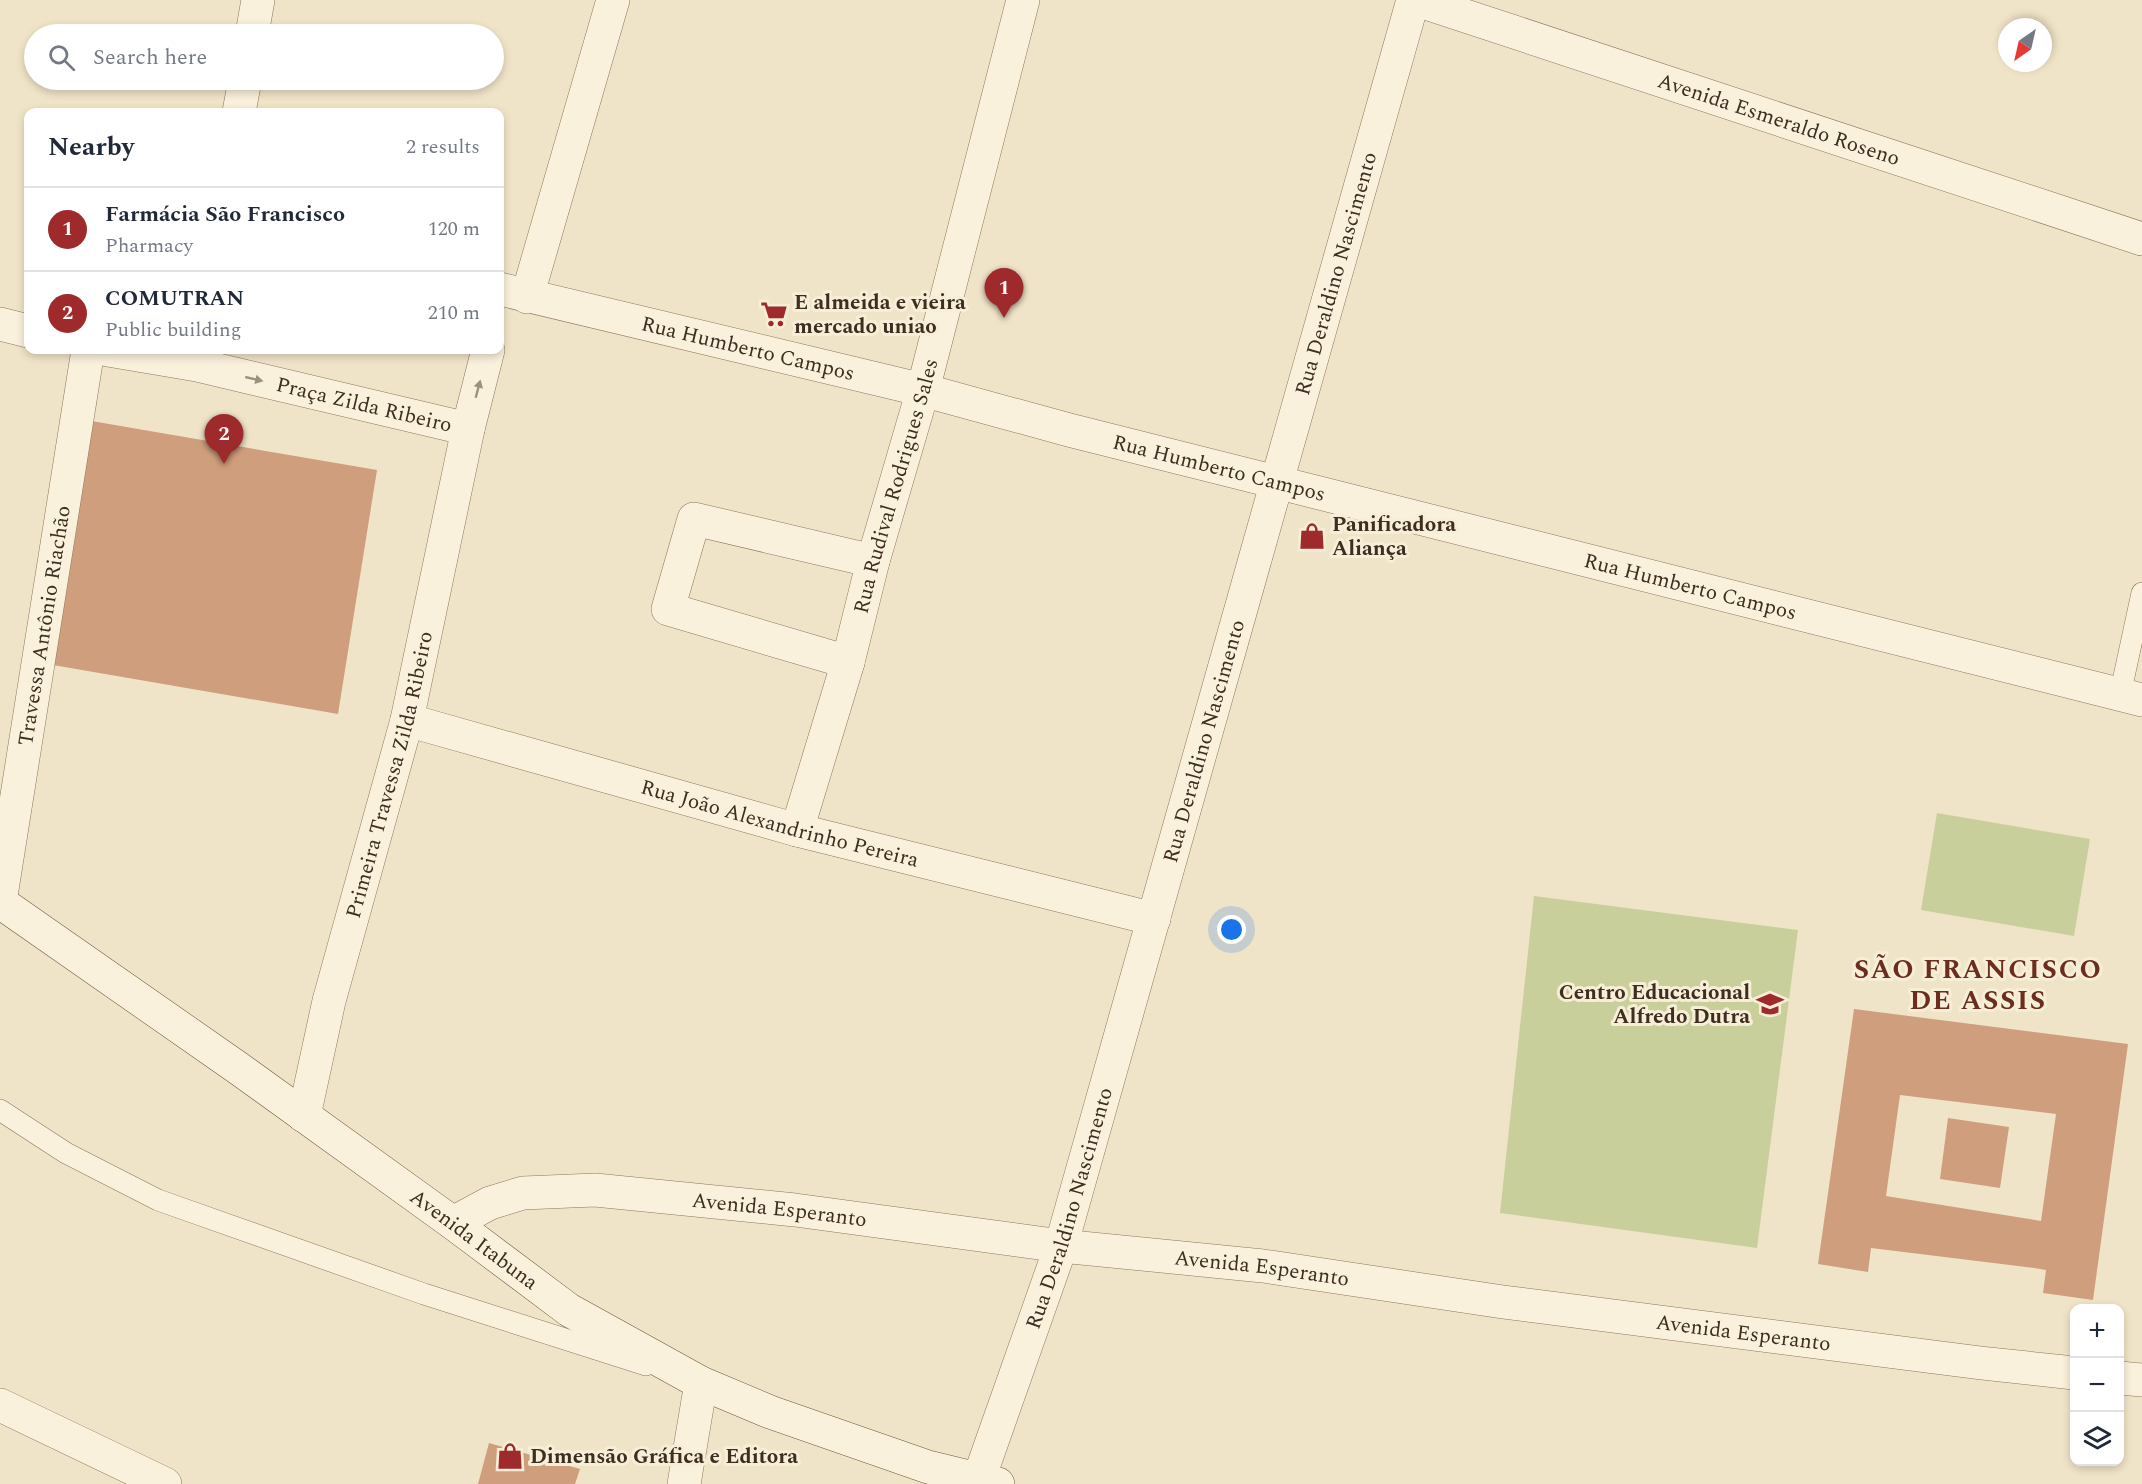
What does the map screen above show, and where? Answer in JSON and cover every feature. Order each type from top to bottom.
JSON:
[{"type":"street","points":[[254,24],[258,0]]},
{"type":"street","points":[[507,296],[613,0]]},
{"type":"street","name":"Rua Rudival Rodrigues Sales","points":[[798,830],[848,662],[873,561],[923,390],[1023,0]]},
{"type":"street","name":"Avenida Esmeraldo Roseno","points":[[1415,0],[2142,239]]},
{"type":"street","name":"Rua Deraldino Nascimento","points":[[984,1482],[1061,1246],[1276,482],[1415,0]]},
{"type":"street","points":[[240,108],[242,90]]},
{"type":"street","name":"Rua Humberto Campos","points":[[507,296],[923,390],[1069,430],[2131,698]]},
{"type":"street","points":[[0,324],[24,330]]},
{"type":"street","name":"Travessa Antônio Riachão","points":[[0,902],[87,354]]},
{"type":"street","name":"Praça Zilda Ribeiro","points":[[159,354],[198,357],[468,429],[487,354]]},
{"type":"street","name":"Primeira Travessa Zilda Ribeiro","points":[[304,1116],[329,1001],[407,720],[468,429]]},
{"type":"street","points":[[848,662],[668,609],[694,519],[873,561]]},
{"type":"street","name":"Rua João Alexandrinho Pereira","points":[[407,720],[798,830],[1154,919]]},
{"type":"street","name":"Avenida Itabuna","points":[[0,902],[304,1116],[569,1310],[701,1383],[770,1412],[928,1467],[984,1482]]},
{"type":"street","name":"Avenida Esperanto","points":[[453,1223],[490,1203],[523,1193],[595,1190],[795,1209],[1061,1246],[1263,1266],[1503,1302],[2070,1373]]},
{"type":"street","points":[[2124,1378],[2142,1380]]},
{"type":"street","points":[[684,1484],[701,1383]]},
{"type":"street","points":[[0,1405],[110,1471],[165,1484]]},
{"type":"lane","points":[[2131,698],[2142,593]]},
{"type":"lane","points":[[0,1110],[66,1153],[158,1200],[424,1294],[701,1383]]},
{"type":"green space","points":[[1937,813],[2090,839],[2074,936],[1921,910]]},
{"type":"green space","points":[[1534,896],[1798,930],[1757,1248],[1500,1213]]},
{"type":"building","points":[[80,419],[377,470],[338,714],[47,664]]},
{"type":"building","points":[[1854,1009],[2128,1044],[2093,1300],[2043,1293],[2046,1270],[2034,1268],[1871,1248],[1868,1272],[1818,1264]],"holes":[[[1900,1095],[2056,1114],[2041,1221],[1886,1196]]]},
{"type":"building","points":[[1948,1118],[2009,1127],[2000,1188],[1940,1179]]},
{"type":"building","name":"Dimensão Gráfica e Editora","points":[[489,1443],[580,1469],[575,1484],[478,1484]]},
{"type":"place","name":"E almeida e vieira mercado uniao","points":[[774,314]]},
{"type":"place","name":"Farmácia São Francisco","points":[[1004,318]]},
{"type":"place","name":"COMUTRAN","points":[[224,464]]},
{"type":"place","name":"Panificadora Aliança","points":[[1312,536]]},
{"type":"place","name":"Centro Educacional Alfredo Dutra","points":[[1770,1004]]},
{"type":"place","name":"Dimensão Gráfica e Editora","points":[[510,1456]]},
{"type":"district","name":"SÃO FRANCISCO DE ASSIS","points":[[1978,984]]}]
